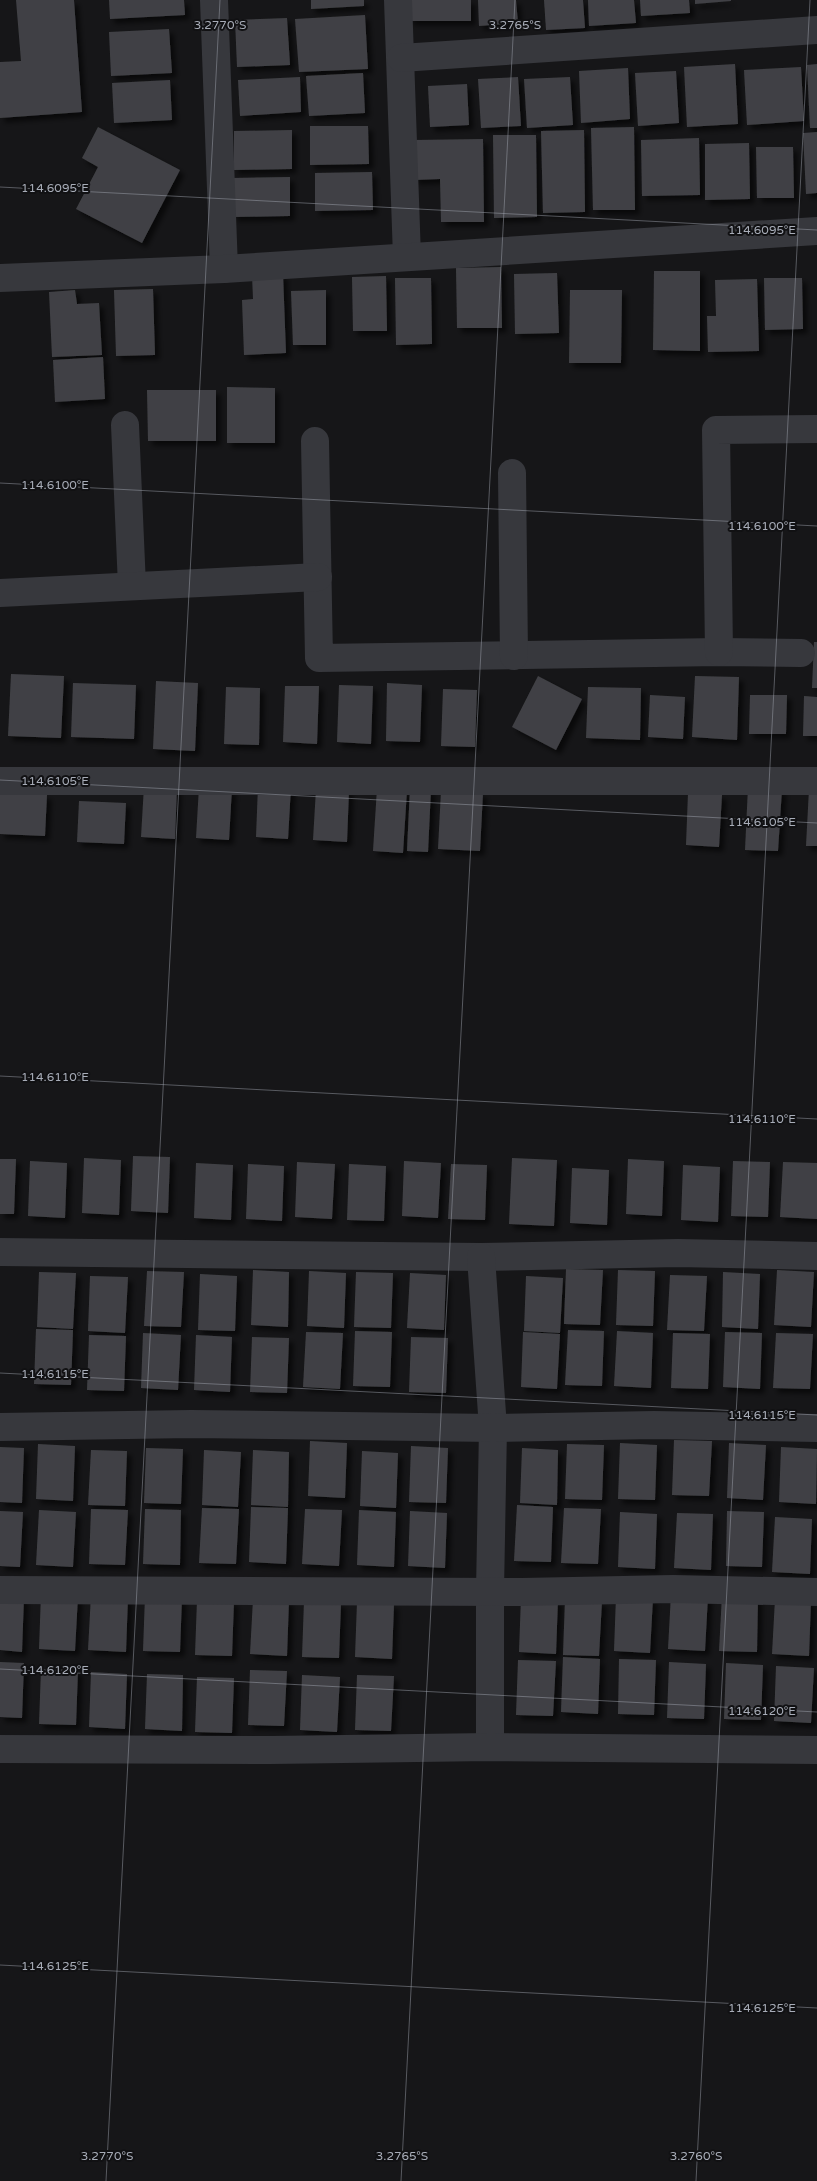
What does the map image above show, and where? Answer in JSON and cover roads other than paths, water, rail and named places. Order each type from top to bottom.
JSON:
[{"type":"street","points":[[214,0],[224,269]]},
{"type":"street","points":[[398,0],[407,257]]},
{"type":"street","points":[[401,58],[817,30]]},
{"type":"street","points":[[0,278],[224,269],[817,231]]},
{"type":"street","points":[[125,425],[132,586]]},
{"type":"street","points":[[719,652],[716,430],[817,429]]},
{"type":"street","points":[[315,441],[319,658],[719,652],[801,654]]},
{"type":"street","points":[[512,473],[514,656]]},
{"type":"street","points":[[0,593],[318,577]]},
{"type":"street","points":[[0,780],[817,780]]},
{"type":"street","points":[[0,1252],[481,1257],[678,1253],[817,1256]]},
{"type":"street","points":[[481,1257],[494,1428],[490,1591],[490,1747]]},
{"type":"street","points":[[0,1427],[191,1424],[494,1428],[654,1424],[817,1428]]},
{"type":"street","points":[[0,1590],[490,1591],[673,1589],[817,1592]]},
{"type":"street","points":[[0,1749],[271,1750],[490,1747],[817,1750]]}]
